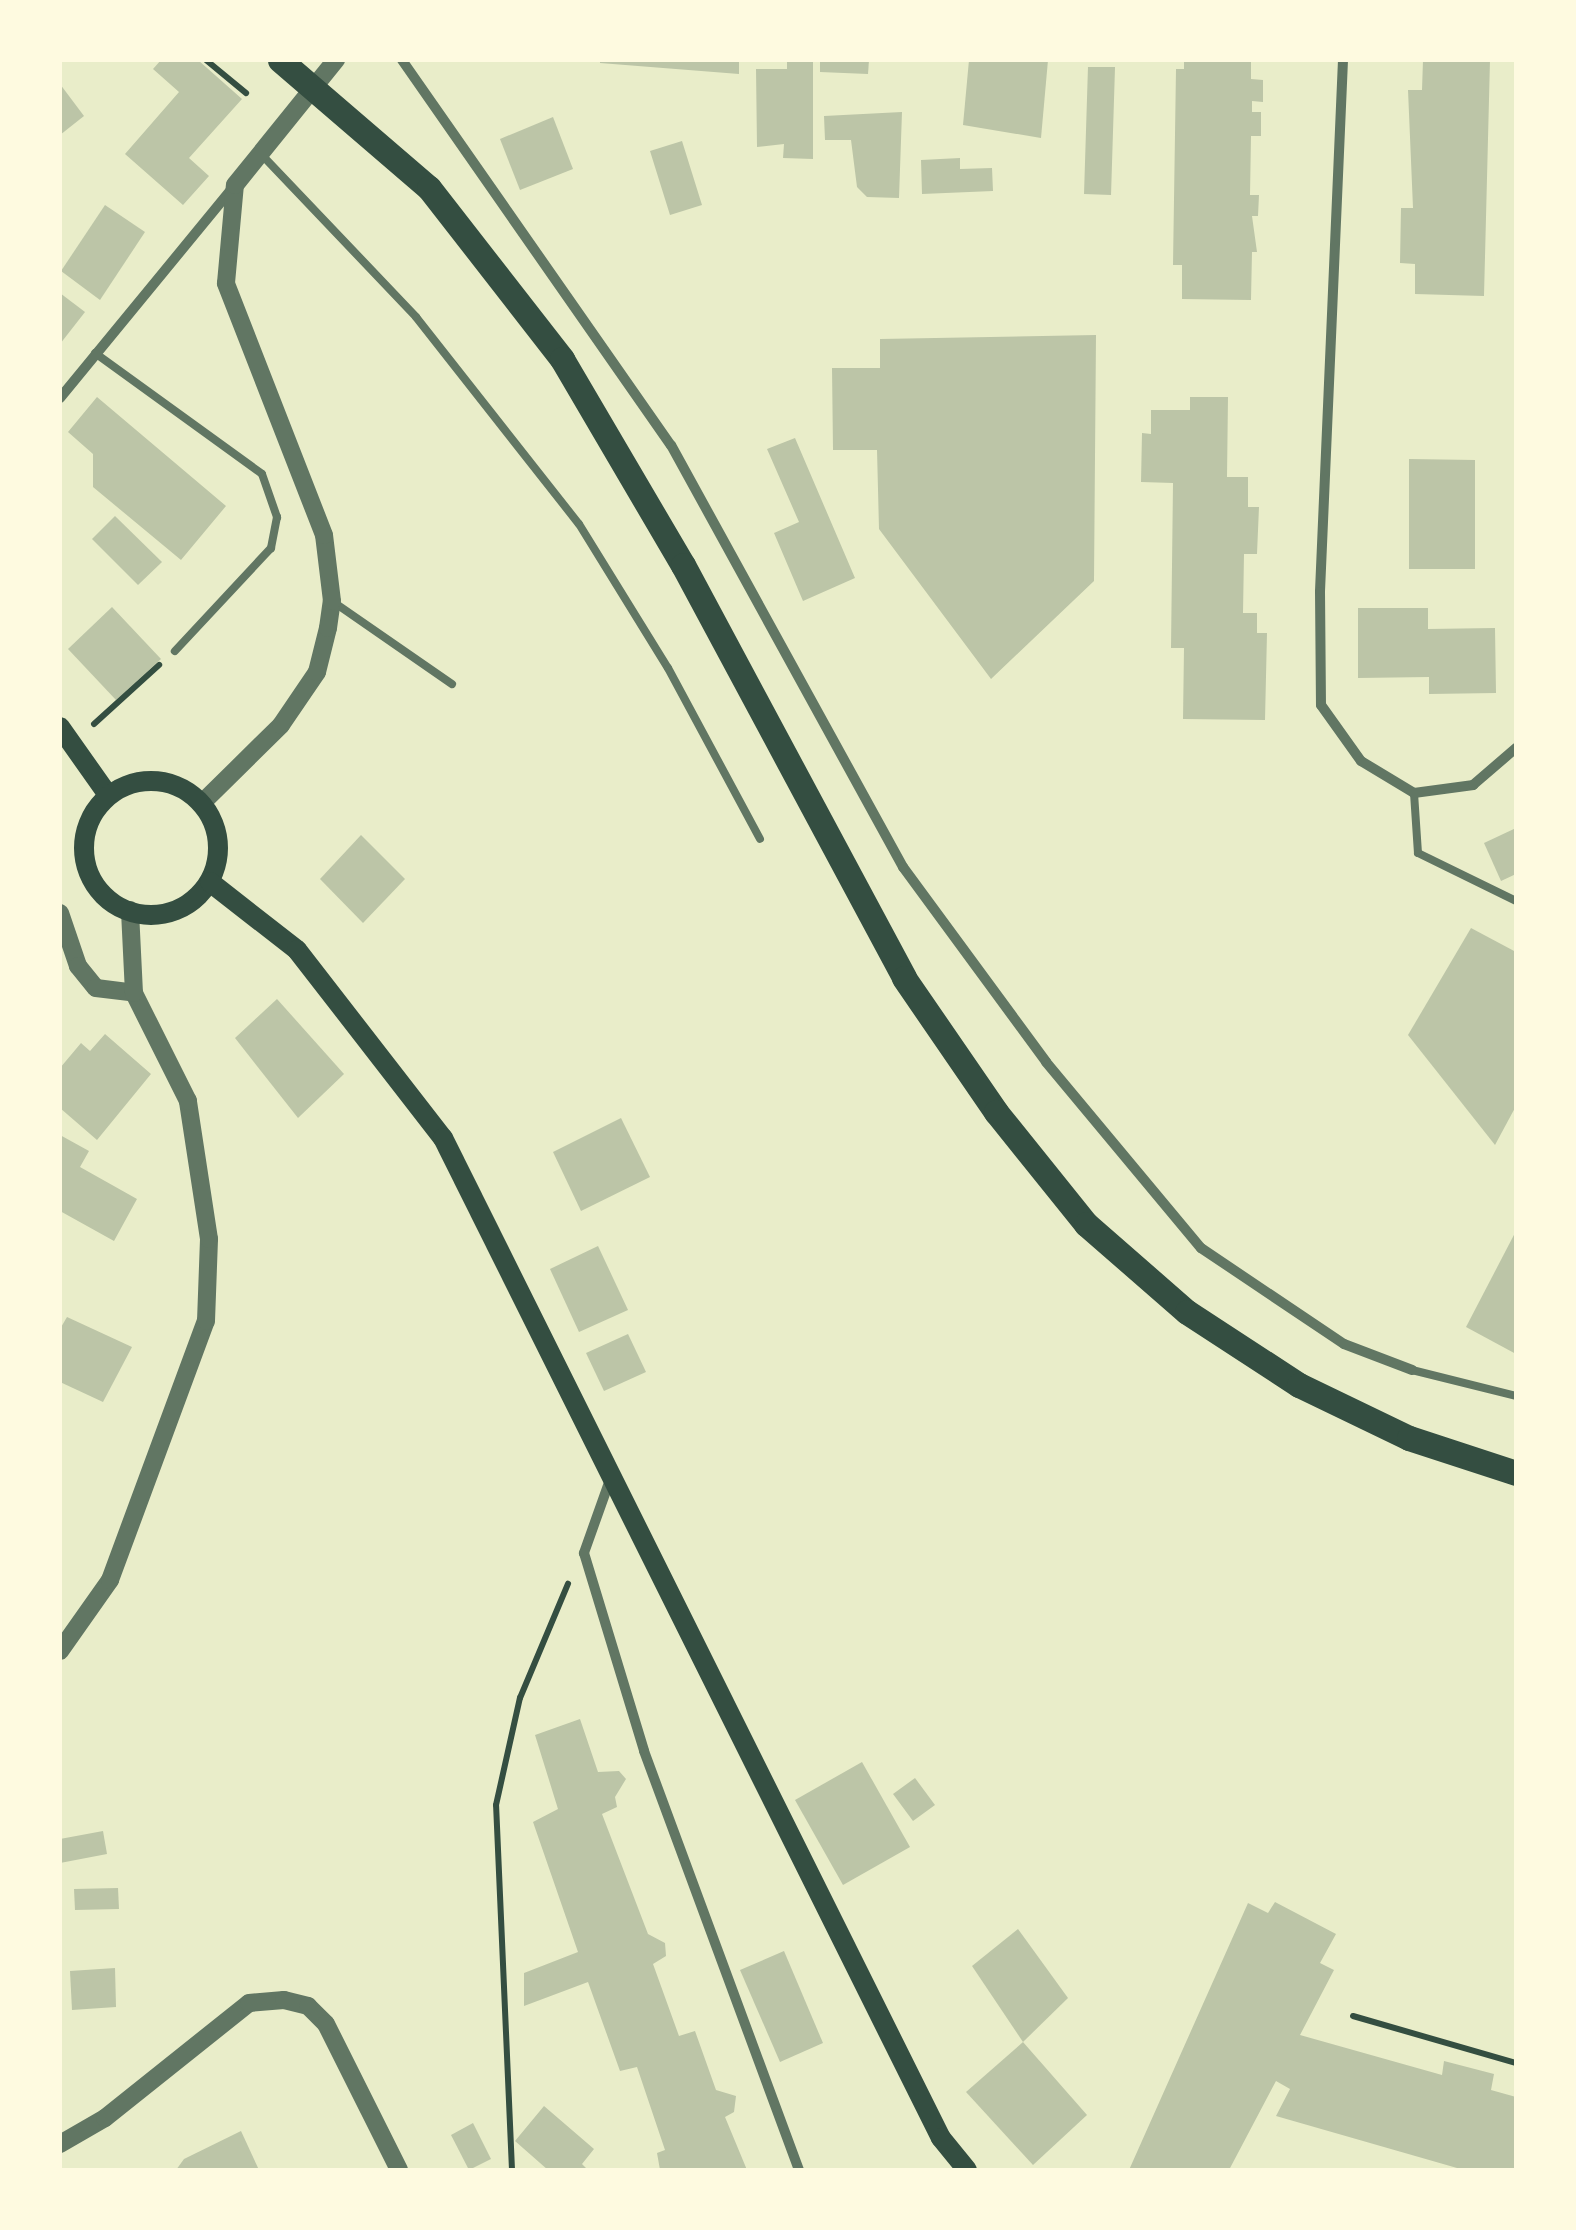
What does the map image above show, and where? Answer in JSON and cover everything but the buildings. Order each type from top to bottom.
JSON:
[{"type":"main road","points":[[280,60],[429,188],[562,359],[683,565],[904,978],[996,1112],[1086,1224],[1187,1312],[1298,1385],[1409,1438],[1516,1473]]},
{"type":"main road","points":[[60,727],[108,795]]},
{"type":"main road","points":[[149,781],[172,784],[202,803],[218,838],[210,882],[172,910],[130,910],[101,894],[83,856],[92,813],[108,795],[149,781]]},
{"type":"main road","points":[[210,882],[297,950],[443,1138],[942,2138],[966,2170]]},
{"type":"street","points":[[60,398],[336,60]]},
{"type":"street","points":[[402,60],[671,444],[903,866],[1046,1062],[1201,1248],[1344,1344],[1412,1370]]},
{"type":"street","points":[[1343,60],[1320,592],[1321,705],[1361,761],[1414,793],[1473,785],[1516,748]]},
{"type":"street","points":[[202,803],[281,725],[317,672],[332,601],[324,535],[226,284],[235,185]]},
{"type":"street","points":[[60,1651],[110,1580],[206,1321],[209,1238],[188,1101],[134,993],[130,910]]},
{"type":"street","points":[[60,913],[78,966],[96,988],[134,993]]},
{"type":"street","points":[[612,1472],[584,1553],[644,1751],[799,2170]]},
{"type":"street","points":[[60,2144],[106,2118],[248,2004],[284,2000],[308,2006],[326,2024],[399,2170]]},
{"type":"lane","points":[[266,148],[416,317],[579,524],[668,668],[760,839]]},
{"type":"lane","points":[[95,353],[262,474],[277,517],[271,548],[175,651]]},
{"type":"lane","points":[[332,601],[452,684]]},
{"type":"lane","points":[[1414,793],[1418,853],[1516,901]]},
{"type":"lane","points":[[1412,1370],[1516,1396]]},
{"type":"path","points":[[206,60],[246,93]]},
{"type":"path","points":[[86,731],[175,651]]},
{"type":"path","points":[[512,2170],[496,1805],[520,1698],[584,1553]]},
{"type":"path","points":[[1353,2016],[1516,2063]]}]
